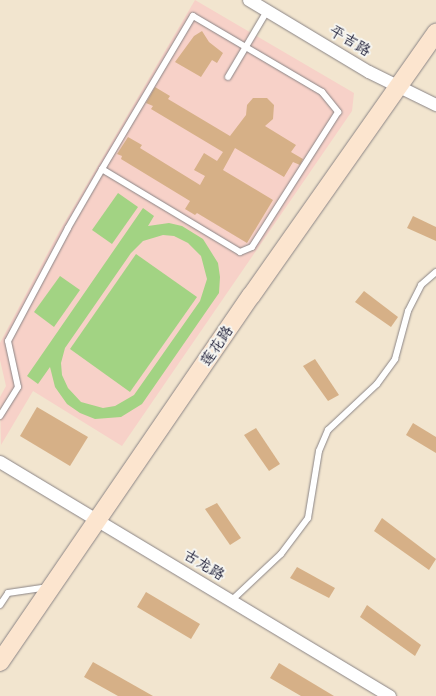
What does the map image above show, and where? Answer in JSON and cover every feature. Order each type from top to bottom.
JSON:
[{"type":"main road","name":"莲花路","points":[[0,662],[251,296],[436,33]]},
{"type":"street","name":"平吉路","points":[[249,0],[399,88],[436,105]]},
{"type":"street","name":"古龙路","points":[[0,462],[390,696]]},
{"type":"lane","points":[[228,77],[267,11]]},
{"type":"lane","points":[[0,416],[18,387],[8,341],[102,169],[192,16],[322,92],[338,112],[252,246],[240,252],[102,169]]},
{"type":"lane","points":[[232,600],[281,554],[308,518],[319,451],[328,430],[377,384],[395,359],[408,311],[421,284],[436,272]]},
{"type":"lane","points":[[0,605],[8,592],[52,586]]},
{"type":"shaded area","points":[[195,0],[354,93],[352,111],[122,446],[33,391],[1,445],[0,397],[6,386],[0,360],[0,343],[59,232]]},
{"type":"green space","points":[[118,193],[138,207],[112,244],[92,230]]},
{"type":"green space","points":[[143,208],[154,216],[148,226],[169,223],[182,226],[203,239],[218,263],[220,277],[219,293],[142,404],[121,417],[95,419],[80,413],[67,404],[55,387],[50,367],[38,384],[27,376]],"holes":[[[163,235],[174,236],[188,243],[201,256],[207,279],[200,301],[134,395],[115,406],[103,408],[81,402],[68,388],[62,375],[61,363],[65,348],[131,253],[143,241]]]},
{"type":"green space","points":[[136,254],[197,297],[130,392],[70,349]]},
{"type":"green space","points":[[60,276],[80,290],[54,327],[34,312]]},
{"type":"building","points":[[202,31],[209,42],[223,53],[217,63],[212,60],[201,77],[175,62],[194,36]]},
{"type":"building","points":[[155,87],[170,96],[168,99],[230,136],[246,115],[247,105],[253,98],[267,98],[274,105],[273,119],[265,126],[296,145],[291,152],[303,159],[300,165],[293,162],[284,177],[235,148],[223,170],[273,200],[247,243],[197,213],[195,215],[185,209],[190,201],[121,159],[122,156],[117,154],[128,137],[142,145],[140,148],[200,185],[205,176],[194,170],[204,153],[217,161],[223,152],[151,109],[153,106],[146,103]]},
{"type":"building","points":[[413,216],[436,227],[436,241],[407,228]]},
{"type":"building","points":[[364,291],[398,317],[391,327],[355,302]]},
{"type":"building","points":[[315,359],[339,395],[328,401],[303,366]]},
{"type":"building","points":[[37,407],[88,437],[70,466],[20,436]]},
{"type":"building","points":[[413,423],[436,437],[436,453],[406,435]]},
{"type":"building","points":[[256,428],[280,464],[269,471],[244,435]]},
{"type":"building","points":[[217,503],[241,538],[230,545],[205,509]]},
{"type":"building","points":[[382,518],[436,559],[429,570],[374,531]]},
{"type":"building","points":[[297,567],[335,588],[329,598],[290,578]]},
{"type":"building","points":[[146,592],[200,624],[191,639],[137,607]]},
{"type":"building","points":[[367,605],[421,645],[415,656],[360,617]]},
{"type":"building","points":[[93,662],[153,696],[118,696],[84,677]]},
{"type":"building","points":[[279,663],[334,696],[301,696],[270,678]]}]
